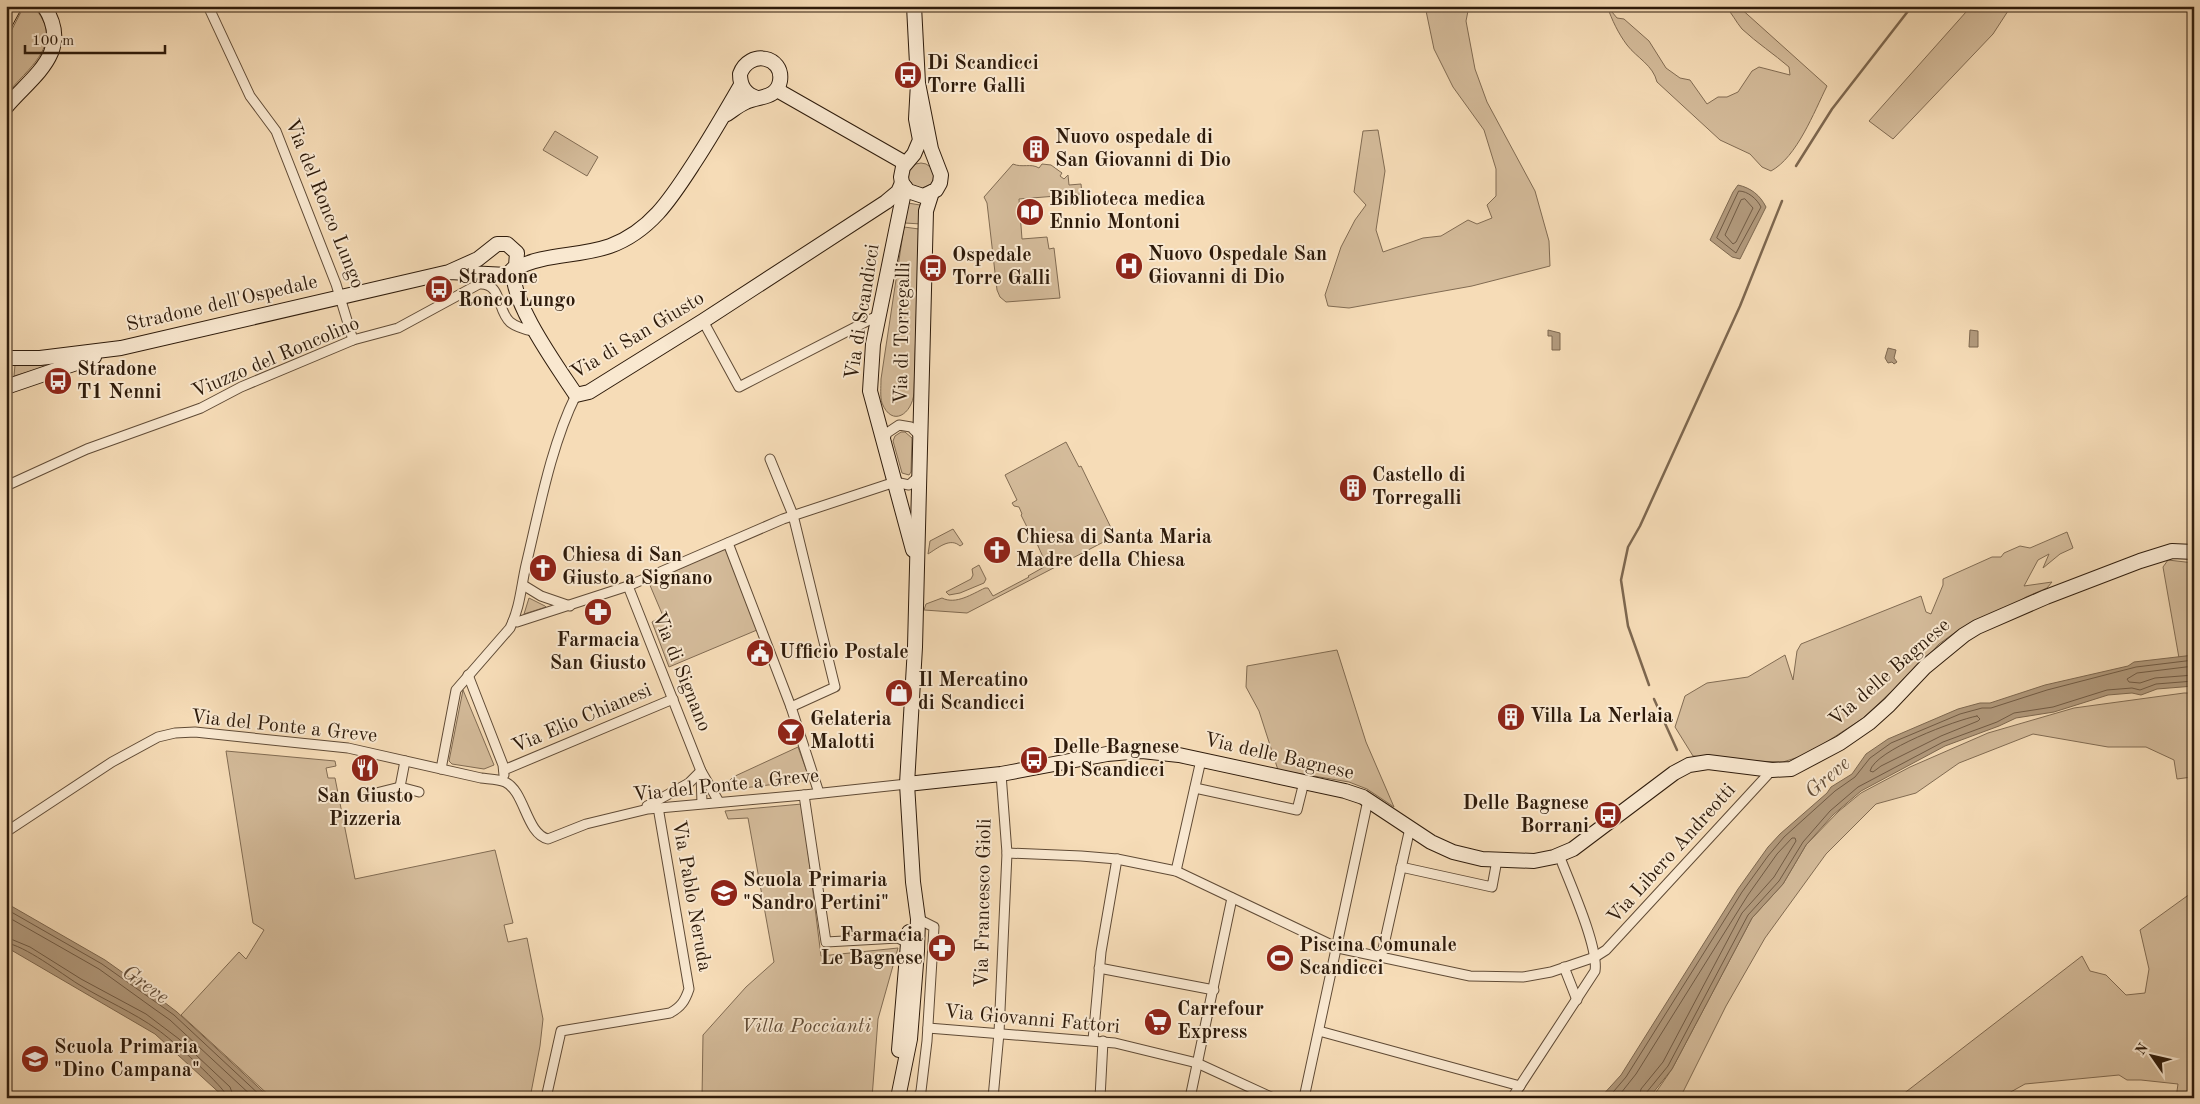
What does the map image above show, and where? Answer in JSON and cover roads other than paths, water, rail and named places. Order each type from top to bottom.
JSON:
[{"type":"main road","name":"Via di Scandicci","points":[[894,482],[870,391],[873,344],[904,185],[902,171],[914,154],[920,140],[916,119],[918,83],[914,6]]},
{"type":"main road","points":[[6,107],[40,72],[50,56],[54,35],[45,8]]},
{"type":"main road","points":[[724,116],[739,105],[757,98],[767,97],[776,90],[780,80],[780,73],[773,62],[764,58],[754,59],[743,67],[740,74],[741,84],[746,92],[757,98]]},
{"type":"main road","name":"Via di Scandicci","points":[[918,83],[931,149],[941,171],[938,187],[932,192]]},
{"type":"main road","points":[[494,274],[507,275],[523,265],[560,255],[609,246],[627,238],[644,227],[667,204],[724,116],[741,84]]},
{"type":"main road","points":[[776,90],[907,162],[914,156],[922,155],[937,163]]},
{"type":"main road","points":[[904,185],[918,196],[932,192]]},
{"type":"main road","name":"Via di San Giusto","points":[[576,395],[589,392],[703,321],[886,202],[904,185]]},
{"type":"main road","name":"Via di Torregalli","points":[[913,882],[907,784],[917,566],[926,211],[932,192]]},
{"type":"main road","points":[[560,255],[530,252],[500,243],[489,249],[486,263],[494,274],[502,279],[520,302],[576,395]]},
{"type":"main road","points":[[511,246],[518,256],[514,269],[514,281],[520,302]]},
{"type":"main road","name":"Stradone dell'Ospedale","points":[[6,358],[40,358],[121,348],[450,272],[478,259],[489,249]]},
{"type":"main road","name":"Stradone dell'Ospedale","points":[[450,272],[494,274]]},
{"type":"main road","name":"Stradone dell'Ospedale","points":[[6,388],[121,348]]},
{"type":"main road","name":"Via di Torregalli","points":[[894,482],[917,566]]},
{"type":"main road","name":"Via delle Bagnese","points":[[907,784],[1001,774],[1123,752],[1158,752],[1344,791],[1368,800],[1431,842],[1453,852],[1497,860],[1534,861],[1559,855],[1573,849],[1674,773],[1689,765],[1712,762],[1772,770],[1790,769],[1803,764],[1853,734],[1880,714],[1943,651],[1977,628],[2046,597],[2132,564],[2172,552],[2194,552]]},
{"type":"main road","points":[[893,1098],[918,919],[913,882]]},
{"type":"main road","points":[[898,1098],[910,1039],[908,944],[913,882]]},
{"type":"street","name":"Via del Ronco Lungo","points":[[208,6],[250,96],[276,131],[341,297],[354,340]]},
{"type":"street","name":"Viuzzo del Roncolino","points":[[6,486],[87,449],[201,408],[241,387],[354,340],[398,328],[466,290],[482,284],[490,286],[496,292],[508,320],[514,325],[537,332]]},
{"type":"street","points":[[703,321],[738,386],[879,315]]},
{"type":"street","name":"Via di San Giusto","points":[[441,769],[454,696],[468,675],[512,624],[558,440],[565,418],[576,395]]},
{"type":"street","points":[[884,441],[889,431],[902,425],[914,429],[920,436]]},
{"type":"street","points":[[770,459],[794,515],[834,687],[790,707]]},
{"type":"street","points":[[512,624],[628,586],[794,515],[894,482],[909,485],[919,476]]},
{"type":"street","points":[[728,544],[790,707],[820,793]]},
{"type":"street","points":[[523,585],[541,596],[570,606]]},
{"type":"street","name":"Via di Signano","points":[[628,586],[701,772]]},
{"type":"street","points":[[468,675],[504,765],[504,781]]},
{"type":"street","name":"Via Elio Chianesi","points":[[504,770],[673,700]]},
{"type":"street","name":"Via del Ponte a Greve","points":[[6,832],[112,762],[158,737],[175,733],[194,732],[348,748],[504,781],[515,790],[535,828],[544,838],[548,839],[586,824],[658,807],[907,784]]},
{"type":"street","points":[[1176,872],[1201,760]]},
{"type":"street","points":[[400,787],[405,761]]},
{"type":"street","name":"Via Libero Andreotti","points":[[1595,957],[1606,950],[1629,927],[1772,770]]},
{"type":"street","points":[[701,772],[719,802]]},
{"type":"street","points":[[701,772],[702,803]]},
{"type":"street","points":[[640,810],[689,782],[701,772]]},
{"type":"street","name":"Via Francesco Gioli","points":[[993,1098],[1007,853],[1001,774]]},
{"type":"street","points":[[1195,788],[1297,810],[1304,782]]},
{"type":"street","points":[[376,793],[400,787],[419,792]]},
{"type":"street","points":[[804,795],[826,942],[898,938],[908,944]]},
{"type":"street","points":[[1304,1098],[1338,948],[1350,878],[1368,800]]},
{"type":"street","name":"Via Pablo Neruda","points":[[546,1098],[560,1031],[670,1013],[683,1004],[686,998],[689,989],[658,807]]},
{"type":"street","points":[[1381,958],[1410,828]]},
{"type":"street","points":[[1007,853],[1117,859],[1176,872],[1338,948],[1470,976],[1523,977],[1595,957]]},
{"type":"street","points":[[1512,1098],[1594,976],[1596,966],[1583,915],[1559,855]]},
{"type":"street","points":[[1094,1040],[1099,968],[1117,859]]},
{"type":"street","points":[[1401,867],[1492,887],[1497,860]]},
{"type":"street","points":[[1190,1098],[1232,898]]},
{"type":"street","points":[[918,919],[934,927],[928,1028],[921,1091],[918,1098]]},
{"type":"street","points":[[1564,967],[1577,1000]]},
{"type":"street","points":[[1099,968],[1214,990]]},
{"type":"street","points":[[910,976],[930,975]]},
{"type":"street","name":"Via Giovanni Fattori","points":[[928,1028],[1103,1041],[1197,1063],[1273,1098]]},
{"type":"street","points":[[1319,1031],[1520,1086]]},
{"type":"street","points":[[1100,1098],[1103,1041]]},
{"type":"water","points":[[1738,185],[1755,193],[1766,207],[1740,259],[1732,257],[1710,240]]},
{"type":"water","points":[[1548,330],[1560,333],[1560,350],[1552,350],[1552,336],[1548,336]]},
{"type":"water","points":[[1970,330],[1978,331],[1978,347],[1969,347]]},
{"type":"water","points":[[1888,348],[1896,350],[1894,358],[1897,362],[1894,364],[1892,362],[1888,363],[1885,358]]},
{"type":"water","points":[[2194,655],[2194,686],[2157,689],[2141,695],[2132,693],[2108,695],[2054,712],[2016,718],[1945,746],[1861,791],[1833,815],[1806,845],[1783,884],[1752,918],[1672,1069],[1649,1098],[1600,1098],[1621,1075],[1738,889],[1768,847],[1827,793],[1831,787],[1852,774],[1866,754],[1888,739],[1958,709],[1980,703],[1990,703],[2045,685],[2128,666],[2134,662]]},
{"type":"water","points":[[6,903],[105,960],[160,999],[177,1012],[270,1098],[225,1098],[155,1034],[6,947]]},
{"type":"waterway","points":[[1796,166],[1832,109],[1912,6]]},
{"type":"waterway","points":[[1649,685],[1628,626],[1621,580],[1628,547],[1640,526],[1740,306],[1782,201]]},
{"type":"waterway","points":[[2192,684],[2194,710]]},
{"type":"waterway","points":[[1654,699],[1677,750]]},
{"type":"tram line","points":[[6,37],[23,6]]},
{"type":"place","name":"Di Scandicci Torre Galli","points":[[908,75]]},
{"type":"place","name":"Nuovo ospedale di San Giovanni di Dio","points":[[1036,149]]},
{"type":"place","name":"Biblioteca medica Ennio Montoni","points":[[1030,212]]},
{"type":"place","name":"Nuovo Ospedale San Giovanni di Dio","points":[[1129,266]]},
{"type":"place","name":"Ospedale Torre Galli","points":[[933,268]]},
{"type":"place","name":"Stradone Ronco Lungo","points":[[439,289]]},
{"type":"place","name":"Stradone T1 Nenni","points":[[58,381]]},
{"type":"place","name":"Castello di Torregalli","points":[[1353,488]]},
{"type":"place","name":"Chiesa di Santa Maria Madre della Chiesa","points":[[997,550]]},
{"type":"place","name":"Chiesa di San Giusto a Signano","points":[[543,568]]},
{"type":"place","name":"Farmacia San Giusto","points":[[598,612]]},
{"type":"place","name":"Ufficio Postale","points":[[760,653]]},
{"type":"place","name":"Il Mercatino di Scandicci","points":[[899,693]]},
{"type":"place","name":"Villa La Nerlaia","points":[[1511,717]]},
{"type":"place","name":"Gelateria Malotti","points":[[791,732]]},
{"type":"place","name":"Delle Bagnese Di Scandicci","points":[[1034,760]]},
{"type":"place","name":"San Giusto Pizzeria","points":[[365,768]]},
{"type":"place","name":"Delle Bagnese Borrani","points":[[1608,815]]},
{"type":"place","name":"Scuola Primaria \"Sandro Pertini\"","points":[[724,893]]},
{"type":"place","name":"Farmacia Le Bagnese","points":[[942,948]]},
{"type":"place","name":"Piscina Comunale Scandicci","points":[[1280,958]]},
{"type":"place","name":"Carrefour Express","points":[[1158,1022]]},
{"type":"place","name":"Scuola Primaria \"Dino Campana\"","points":[[35,1059]]},
{"type":"water label","name":"Greve","points":[[1828,778]]},
{"type":"water label","name":"Greve","points":[[145,985]]},
{"type":"park label","name":"Villa Poccianti","points":[[806,1027]]}]
